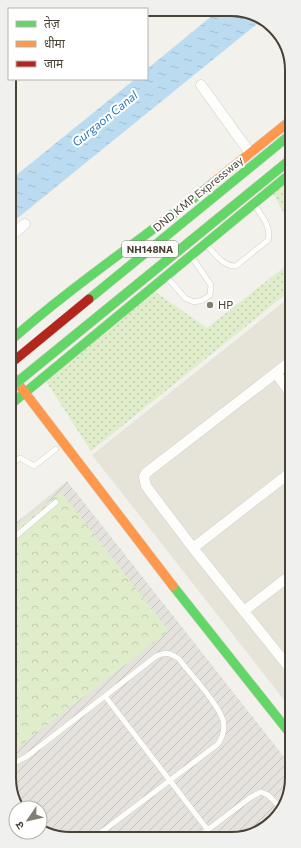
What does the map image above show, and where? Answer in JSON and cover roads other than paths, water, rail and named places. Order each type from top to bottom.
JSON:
[{"type":"main road","points":[[16,335],[43,312],[166,221],[285,125]]},
{"type":"main road","name":"DND KMP Expressway","points":[[16,359],[285,139]]},
{"type":"main road","name":"NH148NA","points":[[16,383],[285,164]]},
{"type":"main road","points":[[285,178],[165,275],[18,398],[285,727]]},
{"type":"main road","points":[[46,436],[285,739]]},
{"type":"street","points":[[201,86],[250,152]]},
{"type":"street","points":[[16,231],[25,224]]},
{"type":"street","points":[[285,366],[146,473],[144,477],[146,486],[193,548],[285,662]]},
{"type":"street","points":[[276,373],[285,386]]},
{"type":"street","points":[[193,548],[285,477]]},
{"type":"street","points":[[244,611],[285,579]]},
{"type":"lane","points":[[204,243],[226,264],[236,266],[268,240],[270,235],[268,226],[253,203]]},
{"type":"lane","points":[[165,275],[185,298],[194,302],[203,300],[210,295],[211,285],[190,255]]},
{"type":"lane","points":[[16,461],[20,458],[34,466],[56,449]]},
{"type":"lane","points":[[16,536],[56,502]]},
{"type":"lane","points":[[16,762],[26,757],[163,653],[172,654],[179,659],[219,711],[223,721],[224,732],[218,744],[102,832]]},
{"type":"lane","points":[[105,696],[209,830]]},
{"type":"lane","points":[[206,832],[251,796],[261,792],[268,795],[278,805]]},
{"type":"water","name":"Gurgaon Canal","points":[[212,16],[242,17],[258,23],[16,219],[16,175],[134,80],[148,80],[148,68]]},
{"type":"place","name":"HP","points":[[210,305]]}]
